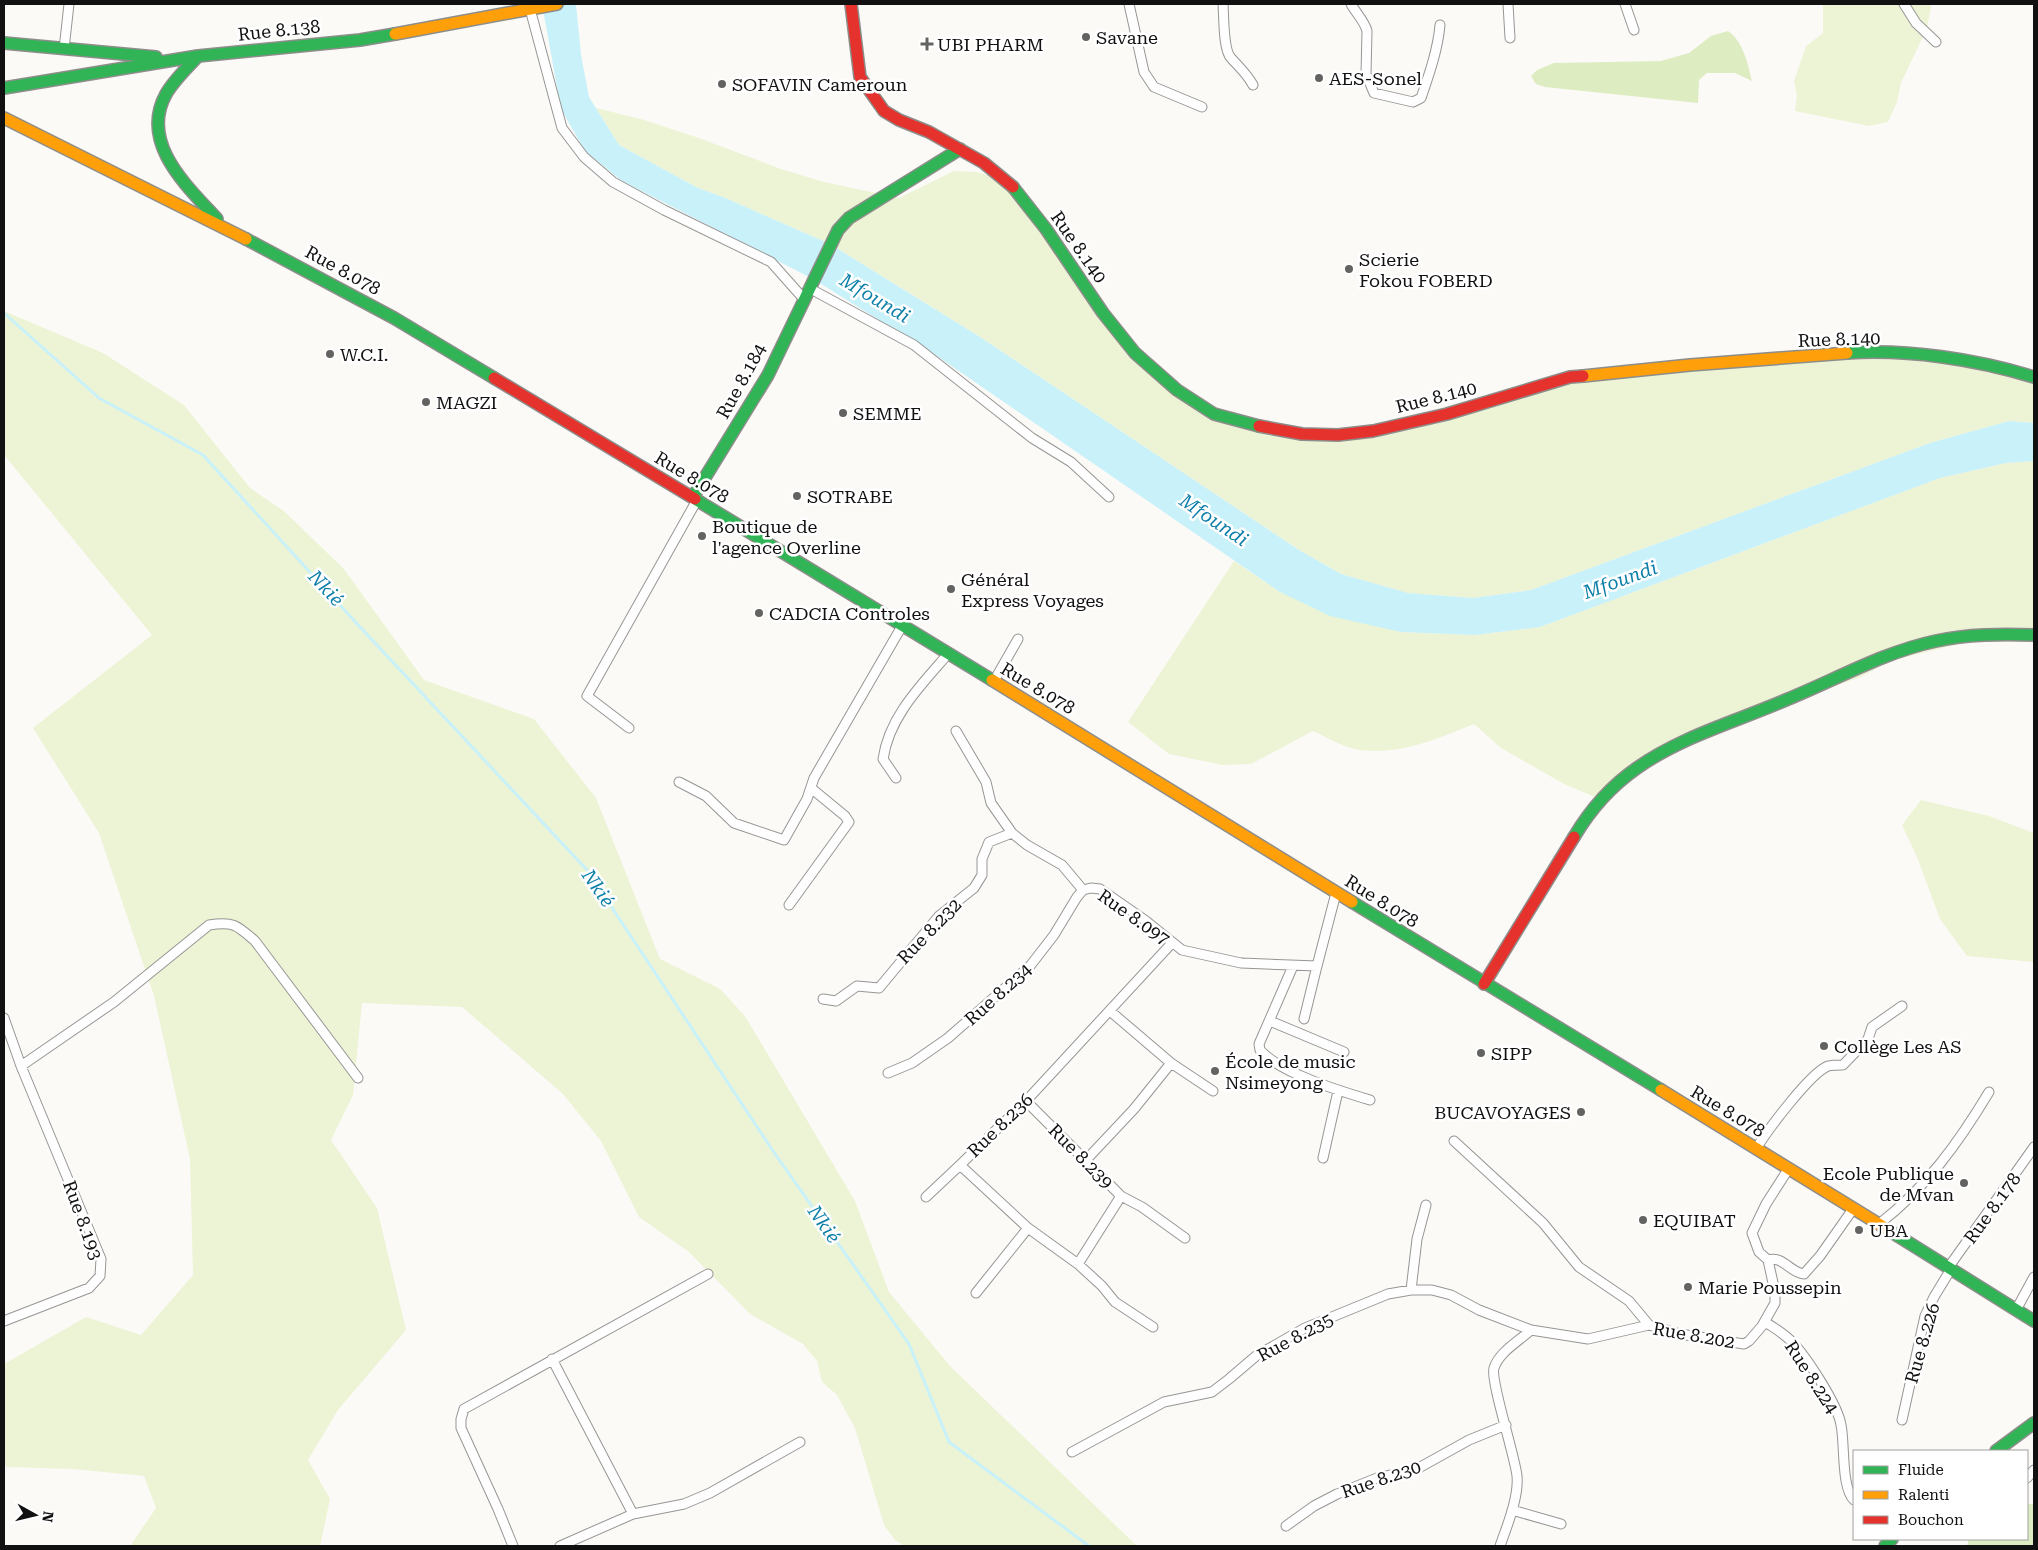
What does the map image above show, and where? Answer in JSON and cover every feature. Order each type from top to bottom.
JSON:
[{"type":"main road","name":"Rue 8.138","points":[[9,87],[198,56],[360,40],[557,4]]},
{"type":"main road","name":"Rue 8.140","points":[[851,4],[860,77],[884,111],[960,149],[984,163],[1009,182],[1046,229],[1103,312],[1134,353],[1177,390],[1214,414],[1258,426],[1302,434],[1338,436],[1373,431],[1447,414],[1570,378],[1690,365],[1852,354],[1932,356],[2014,371],[2034,377]]},
{"type":"main road","points":[[4,43],[176,59]]},
{"type":"main road","points":[[198,56],[163,100],[158,118],[160,140],[163,153],[179,176],[223,226]]},
{"type":"main road","name":"Rue 8.078","points":[[4,118],[223,226],[329,281],[394,318],[695,499],[1484,984],[1789,1168],[2034,1322]]},
{"type":"main road","name":"Rue 8.184","points":[[695,499],[768,375],[803,298],[838,230],[849,218],[960,149]]},
{"type":"main road","points":[[1484,984],[1584,820],[1600,799],[1616,784],[1646,762],[1689,741],[1922,644],[1965,636],[2034,635]]},
{"type":"main road","points":[[1997,1450],[2034,1423]]},
{"type":"street","points":[[64,49],[69,4]]},
{"type":"street","points":[[1129,4],[1144,72],[1154,87],[1202,107]]},
{"type":"street","points":[[1223,4],[1226,49],[1230,58],[1247,73],[1253,86]]},
{"type":"street","points":[[1351,4],[1356,14],[1366,26],[1366,74],[1374,93],[1413,102],[1421,98],[1426,85],[1439,39],[1440,24]]},
{"type":"street","points":[[1508,4],[1510,38]]},
{"type":"street","points":[[1625,4],[1634,30]]},
{"type":"street","points":[[1904,4],[1916,23],[1936,42]]},
{"type":"street","points":[[533,8],[562,128],[584,157],[614,182],[664,210],[771,262],[803,298]]},
{"type":"street","points":[[811,283],[914,345],[1032,438],[1070,462],[1109,497]]},
{"type":"street","points":[[629,728],[587,696],[695,499]]},
{"type":"street","points":[[679,782],[706,796],[734,823],[784,840],[807,799],[814,778],[902,626]]},
{"type":"street","points":[[994,682],[1018,640]]},
{"type":"street","points":[[896,778],[883,759],[887,737],[902,710],[948,654]]},
{"type":"street","name":"Rue 8.097","points":[[956,731],[986,782],[991,803],[1012,833],[1027,845],[1062,865],[1083,890],[1091,888],[1100,889],[1146,921],[1182,950],[1210,958],[1241,963],[1317,966]]},
{"type":"street","points":[[789,905],[849,822],[845,816],[811,788]]},
{"type":"street","name":"Rue 8.232","points":[[823,999],[836,1001],[857,986],[879,988],[939,916],[974,888],[982,875],[982,859],[988,842],[1012,833]]},
{"type":"street","name":"Rue 8.234","points":[[888,1073],[912,1063],[948,1038],[1030,966],[1054,935],[1083,890]]},
{"type":"street","points":[[1304,1019],[1336,893]]},
{"type":"street","points":[[21,1066],[114,1002],[209,925],[225,922],[239,928],[255,940],[358,1078]]},
{"type":"street","name":"Rue 8.236","points":[[1153,1327],[1115,1302],[1102,1286],[1078,1264],[1028,1228],[960,1165],[1026,1101],[1172,943]]},
{"type":"street","points":[[1293,966],[1259,1044],[1260,1050],[1263,1054],[1289,1070],[1338,1091],[1370,1100]]},
{"type":"street","points":[[1756,1149],[1772,1125],[1810,1081],[1827,1066],[1843,1065],[1868,1040],[1872,1027],[1902,1006]]},
{"type":"street","points":[[1110,1011],[1170,1063],[1213,1091]]},
{"type":"street","name":"Rue 8.193","points":[[4,1018],[21,1066],[101,1259],[100,1276],[89,1288],[4,1321]]},
{"type":"street","points":[[1270,1021],[1344,1052]]},
{"type":"street","points":[[1086,1160],[1134,1108],[1170,1063]]},
{"type":"street","points":[[1323,1158],[1338,1091]]},
{"type":"street","points":[[1879,1224],[1894,1213],[1929,1179],[1950,1152],[1989,1092]]},
{"type":"street","name":"Rue 8.239","points":[[1026,1101],[1121,1196],[1078,1264]]},
{"type":"street","points":[[1454,1141],[1544,1223],[1579,1267],[1629,1301],[1649,1325]]},
{"type":"street","name":"Rue 8.178","points":[[1950,1268],[2034,1147]]},
{"type":"street","points":[[926,1197],[960,1165]]},
{"type":"street","name":"Rue 8.202","points":[[1531,1330],[1579,1339],[1649,1325],[1680,1334],[1738,1344],[1749,1341],[1765,1322],[1775,1303],[1768,1260],[1759,1252],[1752,1233],[1759,1217],[1789,1168]]},
{"type":"street","points":[[1121,1196],[1142,1207],[1185,1238]]},
{"type":"street","points":[[1411,1290],[1417,1239],[1426,1205]]},
{"type":"street","points":[[1768,1260],[1773,1258],[1779,1260],[1800,1274],[1804,1274],[1820,1256],[1853,1209]]},
{"type":"street","points":[[976,1293],[1028,1228]]},
{"type":"street","name":"Rue 8.226","points":[[1902,1420],[1926,1316],[1950,1268]]},
{"type":"street","points":[[513,1546],[461,1428],[460,1419],[464,1409],[708,1274]]},
{"type":"street","points":[[2016,1310],[2034,1277]]},
{"type":"street","name":"Rue 8.235","points":[[1072,1452],[1164,1402],[1212,1392],[1256,1356],[1305,1328],[1379,1297],[1411,1290],[1432,1290],[1451,1295],[1479,1310],[1531,1330]]},
{"type":"street","name":"Rue 8.224","points":[[1765,1322],[1794,1344],[1838,1411],[1847,1485],[1853,1499]]},
{"type":"street","points":[[1500,1546],[1512,1510],[1517,1478],[1506,1425],[1494,1382],[1493,1370],[1497,1362],[1509,1349],[1531,1330]]},
{"type":"street","points":[[552,1360],[633,1514]]},
{"type":"street","name":"Rue 8.230","points":[[1286,1526],[1314,1506],[1337,1494],[1377,1478],[1414,1470],[1469,1440],[1506,1425]]},
{"type":"street","points":[[560,1546],[633,1514],[684,1504],[710,1493],[800,1442]]},
{"type":"street","points":[[1512,1510],[1560,1524]]},
{"type":"green space","points":[[1823,4],[1928,4],[1931,6],[1927,28],[1901,83],[1897,102],[1888,122],[1869,126],[1795,111],[1797,95],[1794,81],[1806,46],[1823,33]]},
{"type":"green space","points":[[1728,31],[1741,47],[1747,60],[1752,81],[1735,73],[1707,73],[1699,80],[1698,103],[1545,87],[1536,84],[1531,76],[1537,70],[1554,63],[1661,61],[1689,53],[1711,36]]},
{"type":"green space","points":[[596,108],[641,119],[699,138],[781,169],[824,182],[899,198],[954,171],[977,172],[1009,182],[1135,353],[1214,414],[1338,435],[1570,377],[1852,353],[1932,355],[2034,377],[2034,423],[2009,421],[1930,443],[1531,590],[1473,598],[1407,593],[1341,574],[1299,550],[980,337],[830,244],[698,188],[619,145]]},
{"type":"green space","points":[[4,311],[103,353],[184,405],[250,488],[285,512],[344,569],[424,680],[534,719],[596,798],[660,959],[720,989],[745,1016],[855,1201],[889,1292],[950,1366],[1137,1546],[905,1546],[895,1540],[884,1525],[855,1428],[837,1395],[822,1382],[817,1361],[803,1344],[750,1314],[689,1252],[639,1217],[601,1141],[563,1094],[462,1007],[362,1003],[353,1095],[331,1140],[377,1208],[406,1330],[338,1410],[308,1460],[330,1499],[320,1546],[130,1546],[156,1508],[144,1476],[73,1469],[6,1467],[4,1460],[4,1364],[86,1317],[141,1335],[193,1275],[190,1159],[154,996],[99,833],[33,728],[152,635],[4,455]]},
{"type":"green space","points":[[2034,461],[2034,642],[1967,642],[1890,661],[1861,677],[1766,709],[1646,762],[1600,799],[1564,784],[1501,748],[1474,724],[1431,741],[1386,751],[1350,748],[1313,731],[1251,764],[1223,765],[1169,754],[1128,722],[1234,561],[1280,592],[1401,632],[1475,635],[1540,627],[1940,478],[2006,463]]},
{"type":"green space","points":[[1921,800],[1989,816],[2034,833],[2034,962],[1967,956],[1940,919],[1917,857],[1902,825]]},
{"type":"green space","points":[[2028,1504],[2034,1504],[2034,1546],[1967,1546],[1969,1540],[2028,1540]]},
{"type":"water","name":"Mfoundi","points":[[542,4],[576,4],[581,55],[589,97],[619,145],[698,188],[830,244],[980,337],[1299,550],[1341,574],[1408,593],[1473,598],[1531,590],[1930,443],[2009,421],[2034,423],[2034,461],[2006,463],[1940,478],[1540,627],[1475,635],[1401,632],[1330,616],[1280,592],[937,356],[813,279],[622,181],[585,151],[561,109]]},
{"type":"waterway","name":"Nkié","points":[[4,313],[99,398],[203,455],[360,627],[587,870],[773,1151],[909,1344],[949,1442],[1089,1546]]},
{"type":"traffic: fast","points":[[4,88],[198,56],[360,40],[395,34]]},
{"type":"traffic: fast","points":[[4,43],[156,57]]},
{"type":"traffic: fast","points":[[198,56],[166,94],[159,112],[158,130],[162,146],[170,162],[181,178],[217,219]]},
{"type":"traffic: fast","points":[[693,497],[768,375],[838,230],[849,218],[960,149]]},
{"type":"traffic: fast","points":[[1013,187],[1046,229],[1103,313],[1135,353],[1177,390],[1214,414],[1259,426]]},
{"type":"traffic: fast","points":[[246,239],[394,318],[494,378]]},
{"type":"traffic: fast","points":[[1847,353],[1917,354],[1965,360],[2034,377]]},
{"type":"traffic: fast","points":[[695,499],[992,680]]},
{"type":"traffic: fast","points":[[1574,837],[1594,808],[1618,783],[1654,757],[1691,738],[1788,699],[1879,659],[1917,646],[1936,641],[1972,636],[2034,635]]},
{"type":"traffic: fast","points":[[1352,902],[1661,1090]]},
{"type":"traffic: fast","points":[[1890,1231],[2034,1321]]},
{"type":"traffic: fast","points":[[1997,1450],[2034,1423]]},
{"type":"traffic: fast","points":[[1885,1546],[1891,1540]]},
{"type":"traffic: slow","points":[[395,34],[557,4]]},
{"type":"traffic: slow","points":[[4,118],[246,239]]},
{"type":"traffic: slow","points":[[1583,376],[1690,365],[1847,353]]},
{"type":"traffic: slow","points":[[992,680],[1352,902]]},
{"type":"traffic: slow","points":[[1661,1090],[1890,1231]]},
{"type":"traffic: jam","points":[[851,4],[860,77],[884,111],[899,120],[929,132],[984,163],[1013,187]]},
{"type":"traffic: jam","points":[[1259,426],[1302,434],[1338,435],[1373,431],[1447,414],[1570,377],[1583,376]]},
{"type":"traffic: jam","points":[[494,378],[695,499]]},
{"type":"traffic: jam","points":[[1484,984],[1574,837]]},
{"type":"place","name":"Savane","points":[[1086,37]]},
{"type":"place","name":"UBI PHARM","points":[[927,44]]},
{"type":"place","name":"AES-Sonel","points":[[1319,78]]},
{"type":"place","name":"SOFAVIN Cameroun","points":[[722,84]]},
{"type":"place","name":"Scierie Fokou FOBERD","points":[[1349,269]]},
{"type":"place","name":"W.C.I.","points":[[330,354]]},
{"type":"place","name":"MAGZI","points":[[426,402]]},
{"type":"place","name":"SEMME","points":[[843,413]]},
{"type":"place","name":"SOTRABE","points":[[797,496]]},
{"type":"place","name":"Boutique de l'agence Overline","points":[[702,536]]},
{"type":"place","name":"Général Express Voyages","points":[[951,589]]},
{"type":"place","name":"CADCIA Controles","points":[[759,613]]},
{"type":"place","name":"Collège Les AS","points":[[1824,1046]]},
{"type":"place","name":"SIPP","points":[[1481,1053]]},
{"type":"place","name":"École de music Nsimeyong","points":[[1215,1071]]},
{"type":"place","name":"BUCAVOYAGES","points":[[1581,1112]]},
{"type":"place","name":"Ecole Publique de Mvan","points":[[1964,1183]]},
{"type":"place","name":"EQUIBAT","points":[[1643,1220]]},
{"type":"place","name":"UBA","points":[[1859,1230]]},
{"type":"place","name":"Marie Poussepin","points":[[1688,1287]]}]
